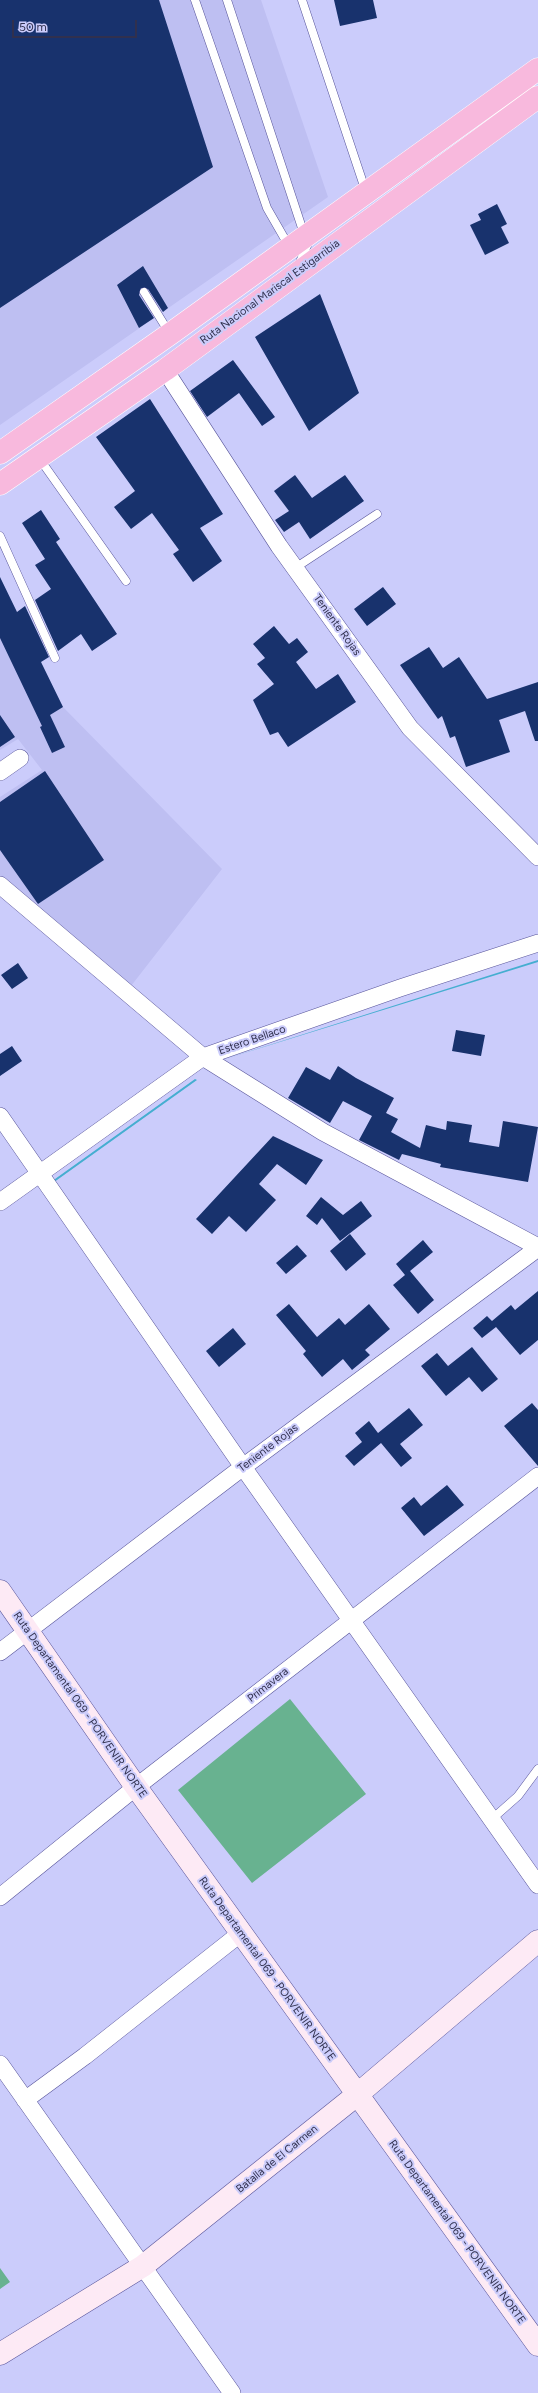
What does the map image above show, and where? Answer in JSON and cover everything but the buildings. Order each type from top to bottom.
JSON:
[{"type":"highway","points":[[0,453],[170,334],[538,69]]},
{"type":"highway","name":"Ruta Nacional Mariscal Estigarribia","points":[[0,484],[165,370],[538,96]]},
{"type":"main road","name":"Ruta Departamental 069 - PORVENIR NORTE","points":[[0,1591],[136,1787],[538,2346]]},
{"type":"main road","name":"Batalla de El Carmen","points":[[0,2354],[143,2266],[358,2094],[538,1941]]},
{"type":"street","name":"Teniente Rojas","points":[[165,370],[295,568],[410,728],[538,857]]},
{"type":"street","points":[[0,772],[20,758]]},
{"type":"street","points":[[0,885],[203,1057],[323,1132],[538,1247]]},
{"type":"street","name":"Estero Bellaco","points":[[0,1202],[203,1057],[400,988],[538,943]]},
{"type":"street","points":[[0,1116],[243,1467],[538,1885]]},
{"type":"street","name":"Teniente Rojas","points":[[0,1652],[243,1467],[538,1247]]},
{"type":"street","name":"Primavera","points":[[0,1897],[136,1787],[538,1476]]},
{"type":"street","points":[[25,2100],[85,2056],[241,1933]]},
{"type":"street","points":[[0,2064],[232,2393]]},
{"type":"lane","points":[[195,0],[267,208],[297,243],[307,246],[301,260],[284,282]]},
{"type":"lane","points":[[227,0],[297,243]]},
{"type":"lane","points":[[302,0],[367,193]]},
{"type":"lane","points":[[144,292],[170,334]]},
{"type":"lane","points":[[38,458],[126,581]]},
{"type":"lane","points":[[295,568],[376,514]]},
{"type":"lane","points":[[0,536],[55,658]]},
{"type":"lane","points":[[492,1819],[518,1796],[538,1769]]},
{"type":"shaded area","points":[[0,0],[261,0],[328,197],[0,425]]},
{"type":"shaded area","points":[[0,610],[63,707],[222,869],[131,986],[0,876],[0,797],[42,770],[18,739],[0,750]]},
{"type":"shaded area","points":[[538,960],[538,962],[225,1059]]},
{"type":"shaded area","points":[[195,1079],[197,1080],[50,1185],[48,1184]]},
{"type":"green space","points":[[290,1699],[366,1794],[252,1883],[178,1790]]},
{"type":"green space","points":[[0,2268],[10,2282],[0,2289]]}]
